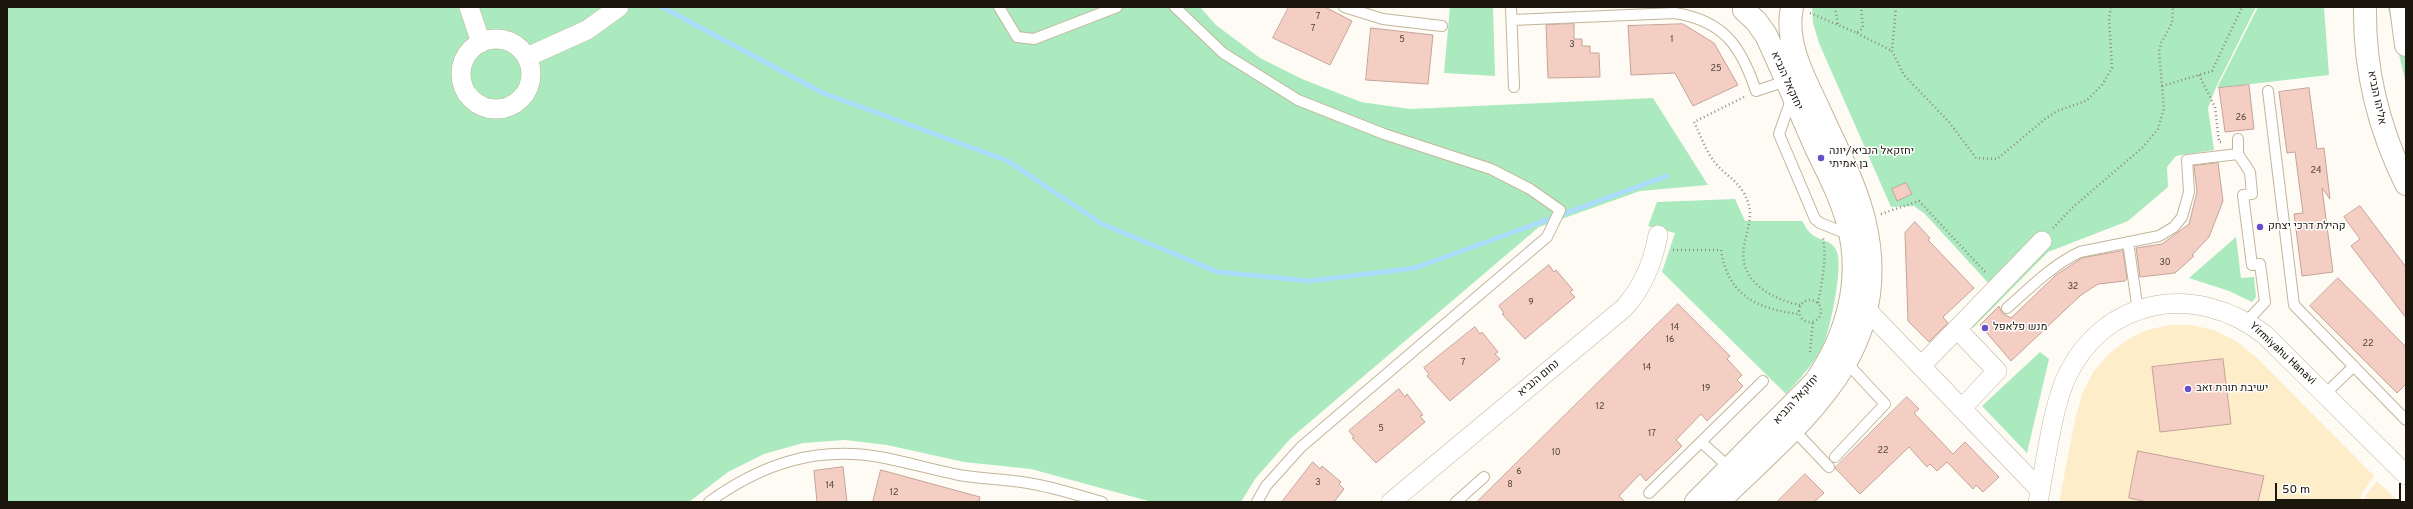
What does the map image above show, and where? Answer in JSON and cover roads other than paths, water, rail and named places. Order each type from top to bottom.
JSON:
[{"type":"street","points":[[468,7],[481,43]]},
{"type":"street","points":[[527,57],[587,30],[619,7]]},
{"type":"street","name":"אליהו הנביא","points":[[2365,7],[2366,47],[2376,106],[2384,133],[2406,184]]},
{"type":"street","points":[[2401,7],[2406,45]]},
{"type":"street","points":[[1742,8],[1764,15],[1793,8]]},
{"type":"street","name":"יחזקאל הנביא","points":[[1718,502],[1793,429],[1829,390],[1847,363],[1856,345],[1866,309],[1870,271],[1857,227],[1841,203],[1763,31],[1742,8]]},
{"type":"street","name":"יחזקאל הנביא","points":[[1696,502],[1804,395],[1826,365],[1844,327],[1853,286],[1857,227],[1856,193],[1796,57],[1790,29],[1793,8]]},
{"type":"street","points":[[498,39],[510,41],[520,48],[527,57],[531,67],[531,79],[528,90],[521,100],[512,106],[501,110],[489,109],[478,105],[469,97],[463,87],[461,75],[462,63],[468,53],[481,43],[498,39]]},
{"type":"street","points":[[1921,366],[2042,240]]},
{"type":"street","name":"נחום הנביא","points":[[1391,502],[1624,308],[1644,279],[1657,242]]},
{"type":"street","name":"Yirmiyahu Hanavi","points":[[2039,496],[2056,412],[2066,379],[2081,352],[2100,331],[2123,317],[2138,311],[2174,303],[2200,304],[2224,310],[2247,321],[2265,335],[2406,475]]},
{"type":"street","points":[[1866,309],[1962,408],[2039,496]]},
{"type":"street","points":[[1957,329],[1997,371],[1962,408]]},
{"type":"lane","points":[[999,7],[1017,37],[1034,39],[1117,7]]},
{"type":"lane","points":[[1176,7],[1223,53],[1298,100],[1384,134],[1490,169],[1530,190],[1560,210],[1547,237],[1301,447],[1266,486],[1257,502]]},
{"type":"lane","points":[[1344,7],[1382,19],[1442,26]]},
{"type":"lane","points":[[1511,7],[1514,87]]},
{"type":"lane","points":[[1512,20],[1675,13],[1690,16],[1714,25],[1731,40],[1743,58],[1756,91],[1790,88],[1779,134],[1816,219],[1820,223],[1857,227]]},
{"type":"lane","points":[[2268,91],[2294,305],[2406,420]]},
{"type":"lane","points":[[2238,139],[2238,154],[2250,172],[2252,194],[2243,195],[2252,265],[2260,264],[2265,302],[2247,321]]},
{"type":"lane","points":[[2008,308],[2057,265],[2069,257],[2080,252],[2159,236],[2174,228],[2182,217],[2189,192],[2187,160],[2238,154]]},
{"type":"lane","points":[[2128,242],[2138,311]]},
{"type":"lane","points":[[1835,458],[1886,404],[1847,363]]},
{"type":"lane","points":[[2325,394],[2354,366]]},
{"type":"lane","points":[[1649,493],[1763,381]]},
{"type":"lane","points":[[1793,429],[1829,467]]},
{"type":"lane","points":[[1701,442],[1730,468]]},
{"type":"lane","points":[[709,502],[735,483],[769,466],[805,456],[844,453],[885,458],[962,475],[1029,483],[1102,502]]},
{"type":"lane","points":[[1456,502],[1484,477]]},
{"type":"waterway","points":[[662,7],[823,93],[1008,161],[1102,224],[1218,272],[1310,281],[1415,268],[1667,176]]},
{"type":"place","name":"יחזקאל הנביא/יונה בן אמיתי","points":[[1821,158]]},
{"type":"place","name":"קהילת דרכי יצחק","points":[[2260,227]]},
{"type":"place","name":"מנש פלאפל","points":[[1985,328]]},
{"type":"place","name":"ישיבת תורת זאב","points":[[2188,389]]}]
